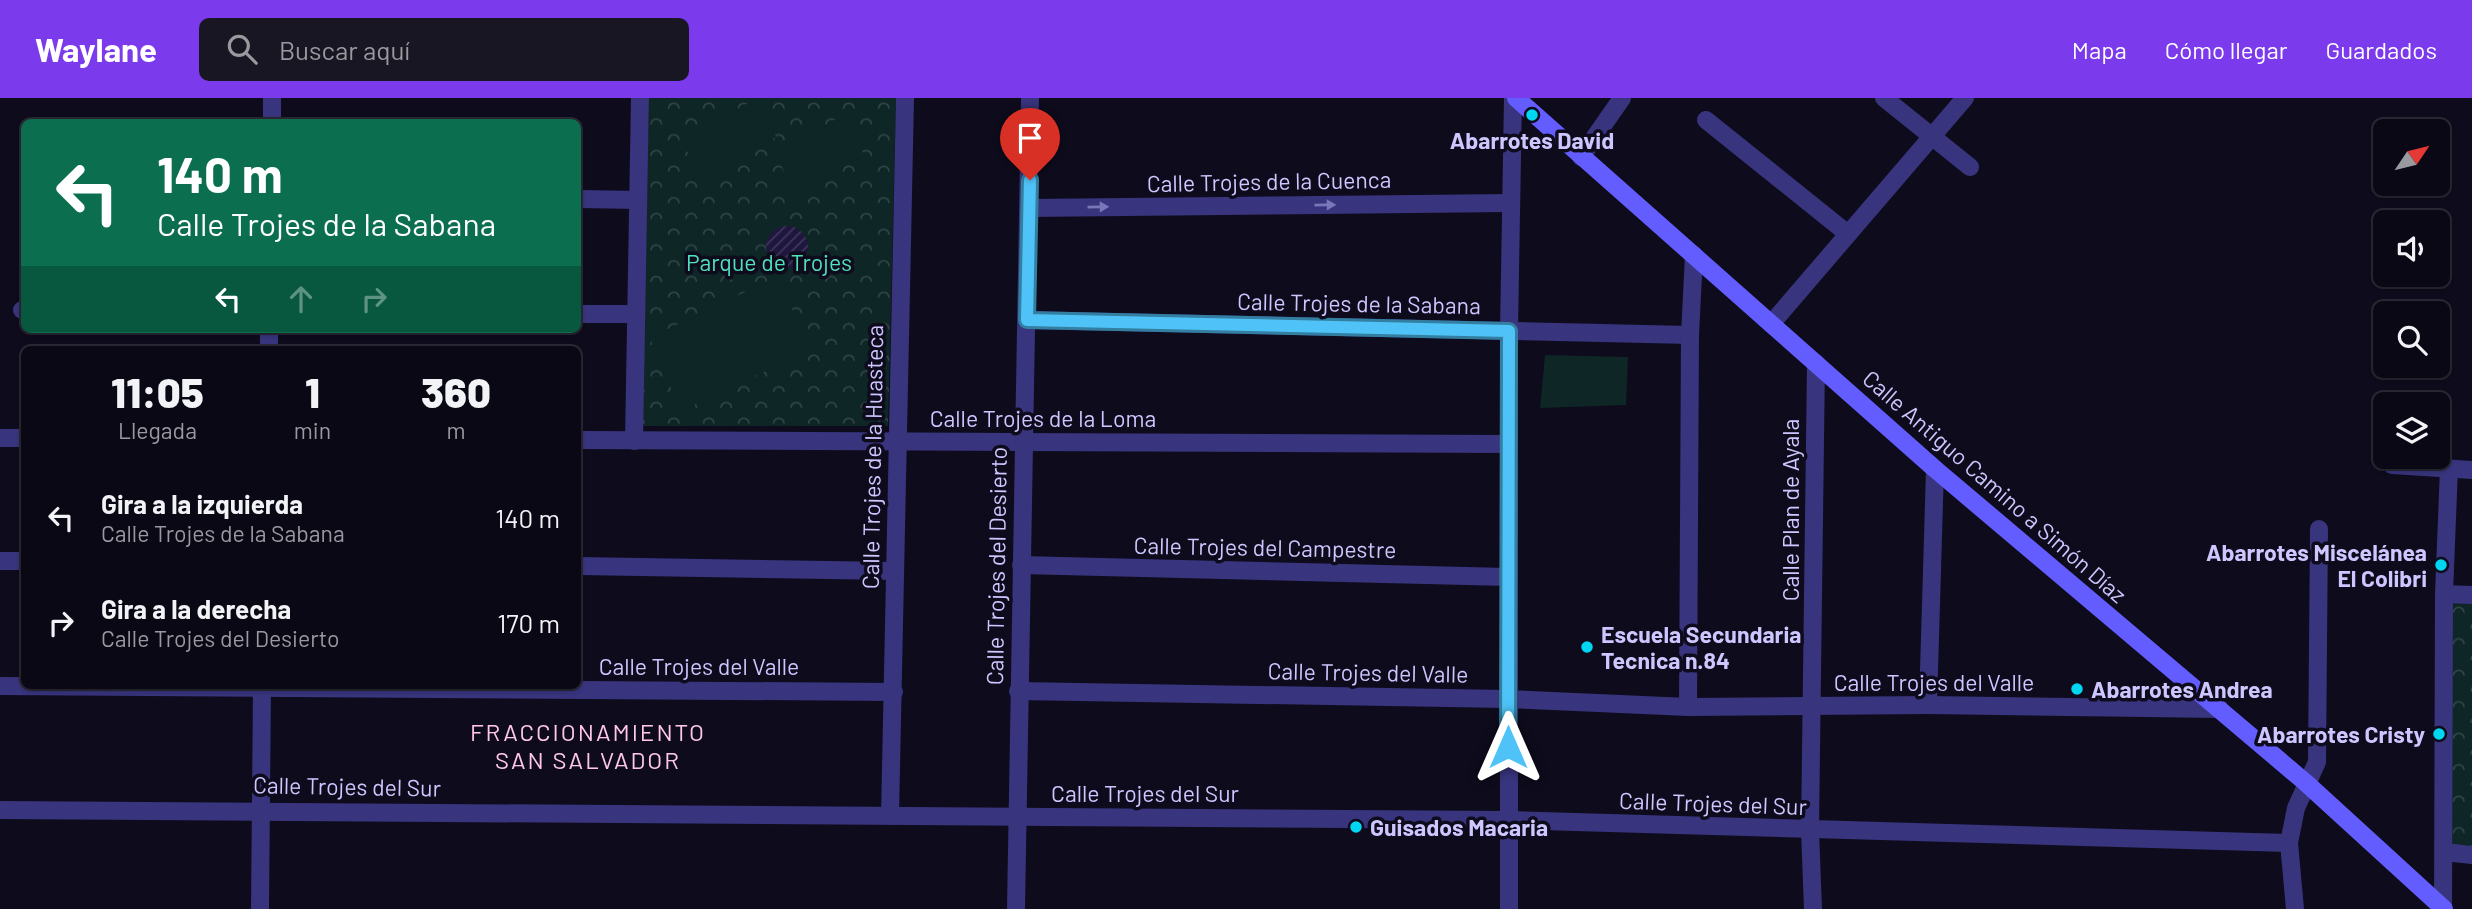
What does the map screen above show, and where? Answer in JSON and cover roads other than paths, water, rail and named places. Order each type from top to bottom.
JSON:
[{"type":"main road","name":"Calle Antiguo Camino a Simón Díaz","points":[[1515,98],[1935,469],[2305,782],[2443,908]]},
{"type":"street","points":[[272,98],[272,119]]},
{"type":"street","points":[[634,441],[640,98]]},
{"type":"street","name":"Calle Trojes de la Huasteca","points":[[890,816],[905,98]]},
{"type":"street","name":"Calle Trojes del Desierto","points":[[1016,909],[1030,98]]},
{"type":"street","points":[[1508,909],[1510,203],[1515,98]]},
{"type":"street","points":[[1581,157],[1622,98]]},
{"type":"street","points":[[1884,98],[1970,167]]},
{"type":"street","points":[[1771,324],[1965,98]]},
{"type":"street","points":[[1706,120],[1848,234]]},
{"type":"street","points":[[581,199],[638,200]]},
{"type":"street","name":"Calle Trojes de la Cuenca","points":[[1029,208],[1510,203]]},
{"type":"street","points":[[1688,707],[1690,335],[1694,256]]},
{"type":"street","points":[[581,314],[636,314]]},
{"type":"street","name":"Calle Trojes de la Sabana","points":[[1027,320],[1690,335]]},
{"type":"street","name":"Calle Plan de Ayala","points":[[1813,909],[1810,831],[1816,363]]},
{"type":"street","points":[[0,438],[21,438]]},
{"type":"street","name":"Calle Trojes de la Loma","points":[[581,440],[1508,444]]},
{"type":"street","points":[[2450,468],[2472,469]]},
{"type":"street","points":[[1928,705],[1935,469]]},
{"type":"street","points":[[2443,908],[2444,594],[2449,469]]},
{"type":"street","points":[[2295,909],[2290,843],[2305,782],[2318,762],[2319,529]]},
{"type":"street","points":[[0,561],[21,561]]},
{"type":"street","name":"Calle Trojes del Campestre","points":[[1021,565],[1508,577]]},
{"type":"street","points":[[581,566],[894,571]]},
{"type":"street","points":[[2444,594],[2472,595]]},
{"type":"street","name":"Calle Trojes del Valle","points":[[0,686],[21,686]]},
{"type":"street","points":[[260,909],[262,689]]},
{"type":"street","name":"Calle Trojes del Valle","points":[[515,689],[894,692]]},
{"type":"street","name":"Calle Trojes del Valle","points":[[1018,691],[1507,699],[1688,707],[1928,705],[2220,709]]},
{"type":"street","name":"Calle Trojes del Sur","points":[[0,810],[259,809],[1508,820],[1810,831],[2290,843]]},
{"type":"street","points":[[2444,852],[2472,855]]},
{"type":"place","name":"Abarrotes David","points":[[1532,115]]},
{"type":"place","name":"Abarrotes Miscelánea El Colibri","points":[[2441,565]]},
{"type":"place","name":"Escuela Secundaria Tecnica n.84","points":[[1587,647]]},
{"type":"place","name":"Abarrotes Andrea","points":[[2077,689]]},
{"type":"place","name":"Abarrotes Cristy","points":[[2439,734]]},
{"type":"place","name":"Guisados Macaria","points":[[1356,827]]},
{"type":"district","name":"FRACCIONAMIENTO SAN SALVADOR","points":[[588,745]]},
{"type":"park label","name":"Parque de Trojes","points":[[769,262]]}]
